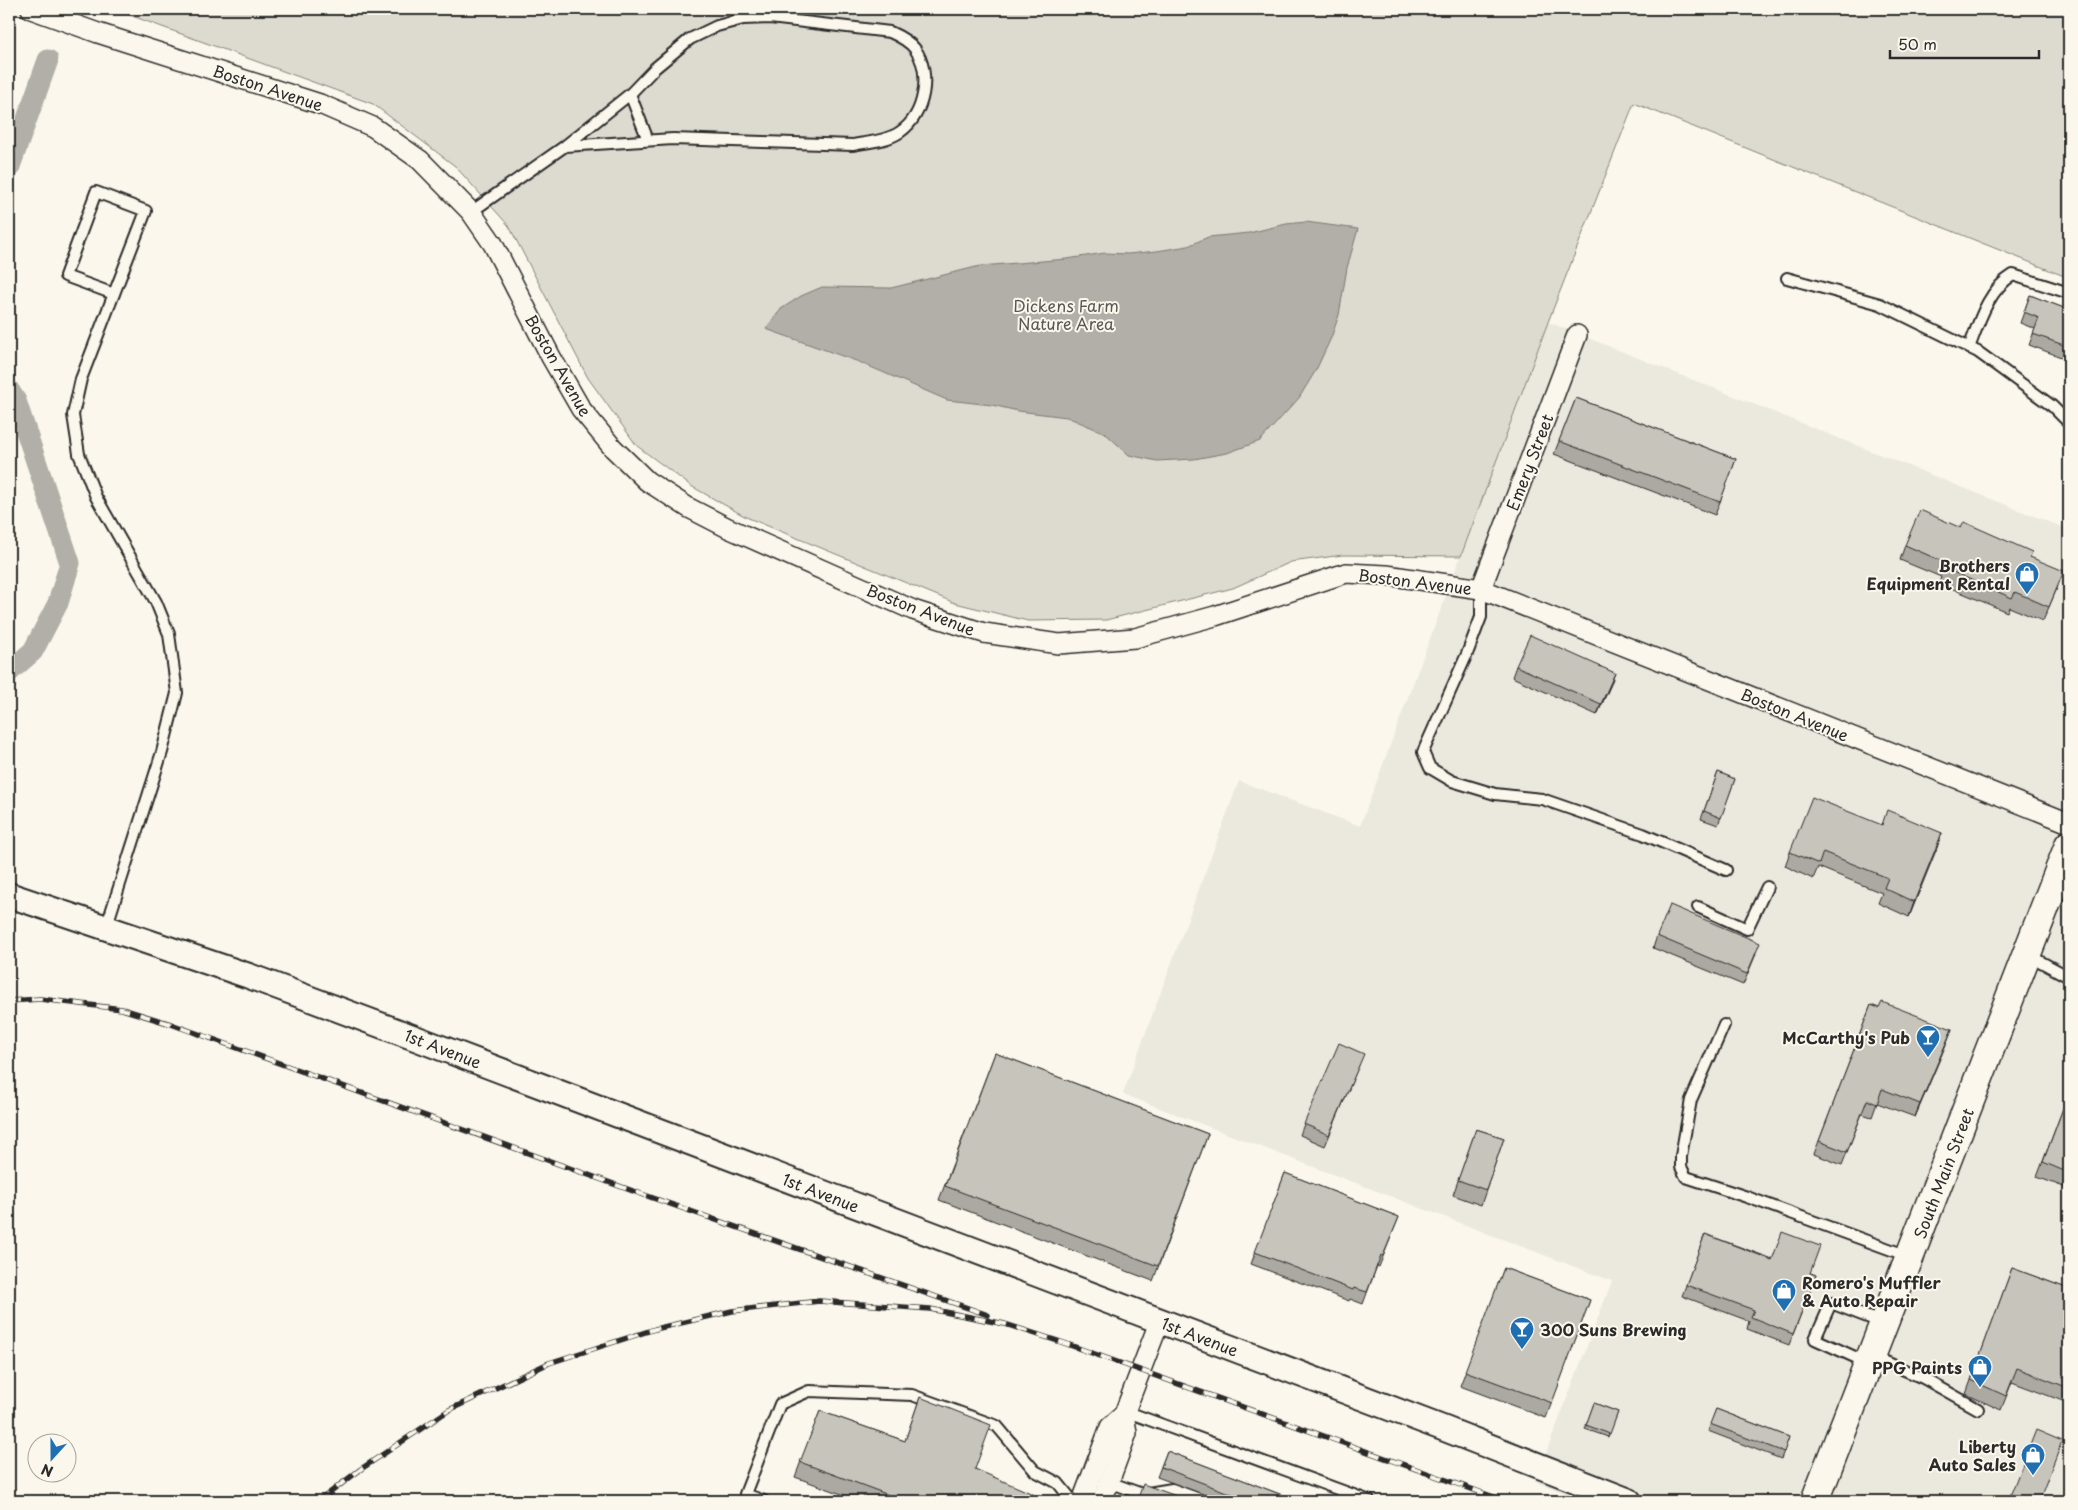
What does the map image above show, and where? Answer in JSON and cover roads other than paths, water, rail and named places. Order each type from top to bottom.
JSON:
[{"type":"highway","name":"South Main Street","points":[[1815,1501],[2069,845]]},
{"type":"street","name":"Boston Avenue","points":[[31,9],[98,33],[320,104],[373,127],[420,160],[471,212],[493,244],[551,357],[581,409],[613,448],[647,481],[689,508],[728,528],[913,610],[984,633],[1059,644],[1136,638],[1215,616],[1346,573],[1386,575],[1481,589],[2069,823]]},
{"type":"street","name":"Emery Street","points":[[1481,589],[1577,335]]},
{"type":"street","name":"1st Avenue","points":[[9,895],[249,976],[406,1034],[1160,1320],[1630,1501]]},
{"type":"street","points":[[1102,1501],[1127,1433],[1125,1413],[1160,1320]]},
{"type":"street","points":[[1082,1501],[1110,1427],[1125,1413]]},
{"type":"lane","points":[[471,212],[565,146],[630,94],[656,68],[690,39],[717,26],[743,19],[770,18],[890,32],[904,39],[915,49],[924,72],[921,107],[912,121],[900,132],[881,140],[853,145],[673,139],[565,146]]},
{"type":"lane","points":[[630,94],[648,140]]},
{"type":"lane","points":[[106,928],[162,752],[177,693],[169,634],[166,626],[156,602],[96,498],[79,454],[73,416],[81,379],[114,294],[146,211],[96,192],[65,276],[114,294]]},
{"type":"lane","points":[[1970,348],[1985,308],[2002,282],[2013,275],[2069,292]]},
{"type":"lane","points":[[1786,278],[1880,304],[1970,348],[2052,406],[2069,423]]},
{"type":"lane","points":[[1481,589],[1481,618],[1423,752],[1430,768],[1452,781],[1494,794],[1542,799],[1624,828],[1726,870]]},
{"type":"lane","points":[[1698,907],[1747,929],[1767,887]]},
{"type":"lane","points":[[2027,954],[2069,977]]},
{"type":"lane","points":[[1724,1025],[1690,1100],[1681,1156],[1681,1167],[1686,1177],[1747,1197],[1911,1257]]},
{"type":"lane","points":[[1885,1324],[1831,1303],[1815,1339],[1924,1378],[1978,1409]]},
{"type":"lane","points":[[764,1501],[745,1494],[780,1404],[809,1391],[912,1395],[996,1426],[1035,1472],[1058,1483],[1071,1499],[1077,1501]]},
{"type":"lane","points":[[1125,1413],[1370,1501]]},
{"type":"lane","points":[[1109,1482],[1142,1494],[1172,1488],[1205,1501]]},
{"type":"waterway","points":[[9,169],[48,60]]},
{"type":"waterway","points":[[9,390],[16,401],[70,563],[58,603],[33,651],[9,672]]},
{"type":"railway","points":[[9,1001],[40,999],[122,1009],[171,1024],[633,1191],[988,1315]]},
{"type":"railway","points":[[319,1501],[361,1469],[449,1410],[549,1363],[655,1329],[732,1311],[819,1301],[930,1309],[1005,1324],[1064,1343],[1505,1501]]},
{"type":"place","name":"Brothers Equipment Rental","points":[[2027,595]]},
{"type":"place","name":"McCarthy's Pub","points":[[1928,1058]]},
{"type":"place","name":"Romero's Muffler & Auto Repair","points":[[1784,1312]]},
{"type":"place","name":"300 Suns Brewing","points":[[1522,1350]]},
{"type":"place","name":"PPG Paints","points":[[1980,1388]]},
{"type":"place","name":"Liberty Auto Sales","points":[[2033,1476]]},
{"type":"park label","name":"Dickens Farm Nature Area","points":[[1066,314]]}]
